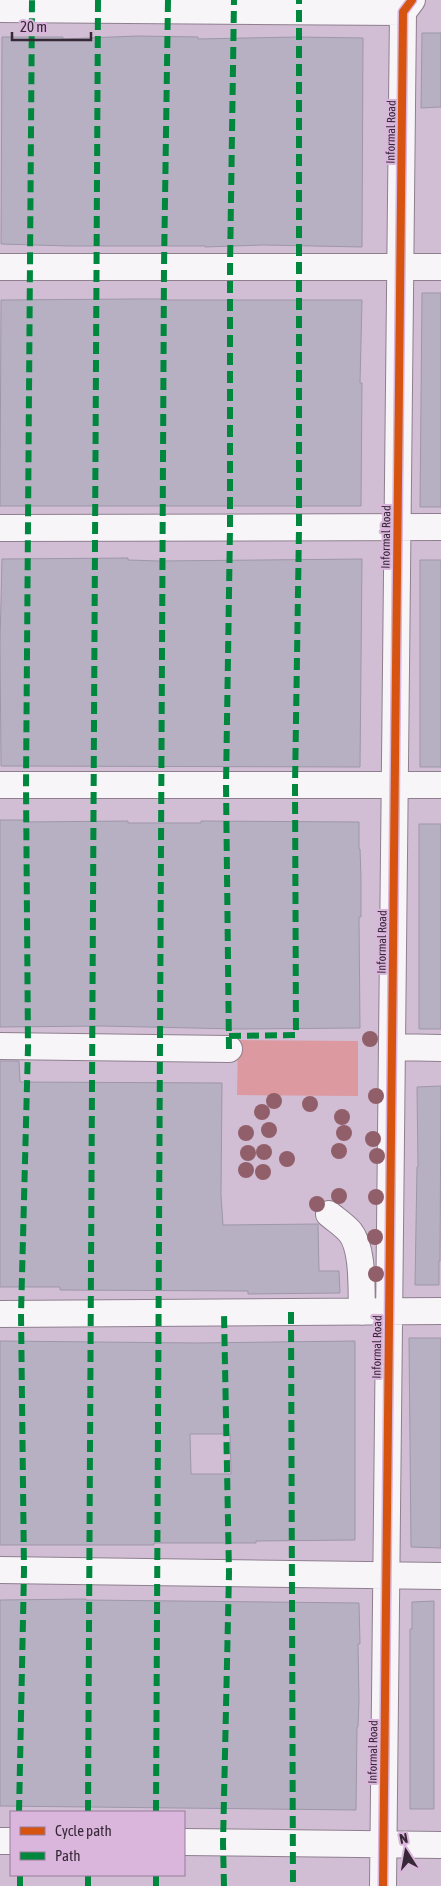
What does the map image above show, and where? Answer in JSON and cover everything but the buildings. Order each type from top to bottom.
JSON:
[{"type":"street","name":"Informal Road","points":[[0,9],[408,6],[401,267],[383,1886]]},
{"type":"street","points":[[0,267],[441,267]]},
{"type":"street","points":[[0,528],[441,527]]},
{"type":"street","points":[[0,785],[441,785]]},
{"type":"street","points":[[0,1046],[228,1049]]},
{"type":"street","points":[[392,1047],[441,1048]]},
{"type":"street","points":[[329,1214],[351,1233],[356,1246],[360,1262],[362,1312]]},
{"type":"street","points":[[0,1314],[441,1311]]},
{"type":"street","points":[[0,1570],[441,1576]]},
{"type":"street","points":[[185,1842],[441,1845]]},
{"type":"shaded area","points":[[238,1040],[358,1041],[358,1096],[237,1095]]},
{"type":"marked path","points":[[19,1811],[24,1571],[21,1314],[28,1047],[26,785],[32,0]]},
{"type":"marked path","points":[[88,1811],[98,0]]},
{"type":"marked path","points":[[156,1811],[164,267],[168,0]]},
{"type":"marked path","points":[[229,1049],[226,785],[234,0]]},
{"type":"marked path","points":[[229,1036],[296,1035],[295,785],[299,528],[299,0]]},
{"type":"marked path","points":[[291,1312],[293,1886]]},
{"type":"marked path","points":[[224,1313],[229,1573],[223,1843],[224,1886]]},
{"type":"marked path","points":[[20,1876],[20,1886]]},
{"type":"marked path","points":[[88,1876],[88,1886]]},
{"type":"marked path","points":[[156,1876],[156,1886]]},
{"type":"cycle path","points":[[383,1886],[403,12],[412,0]]}]
